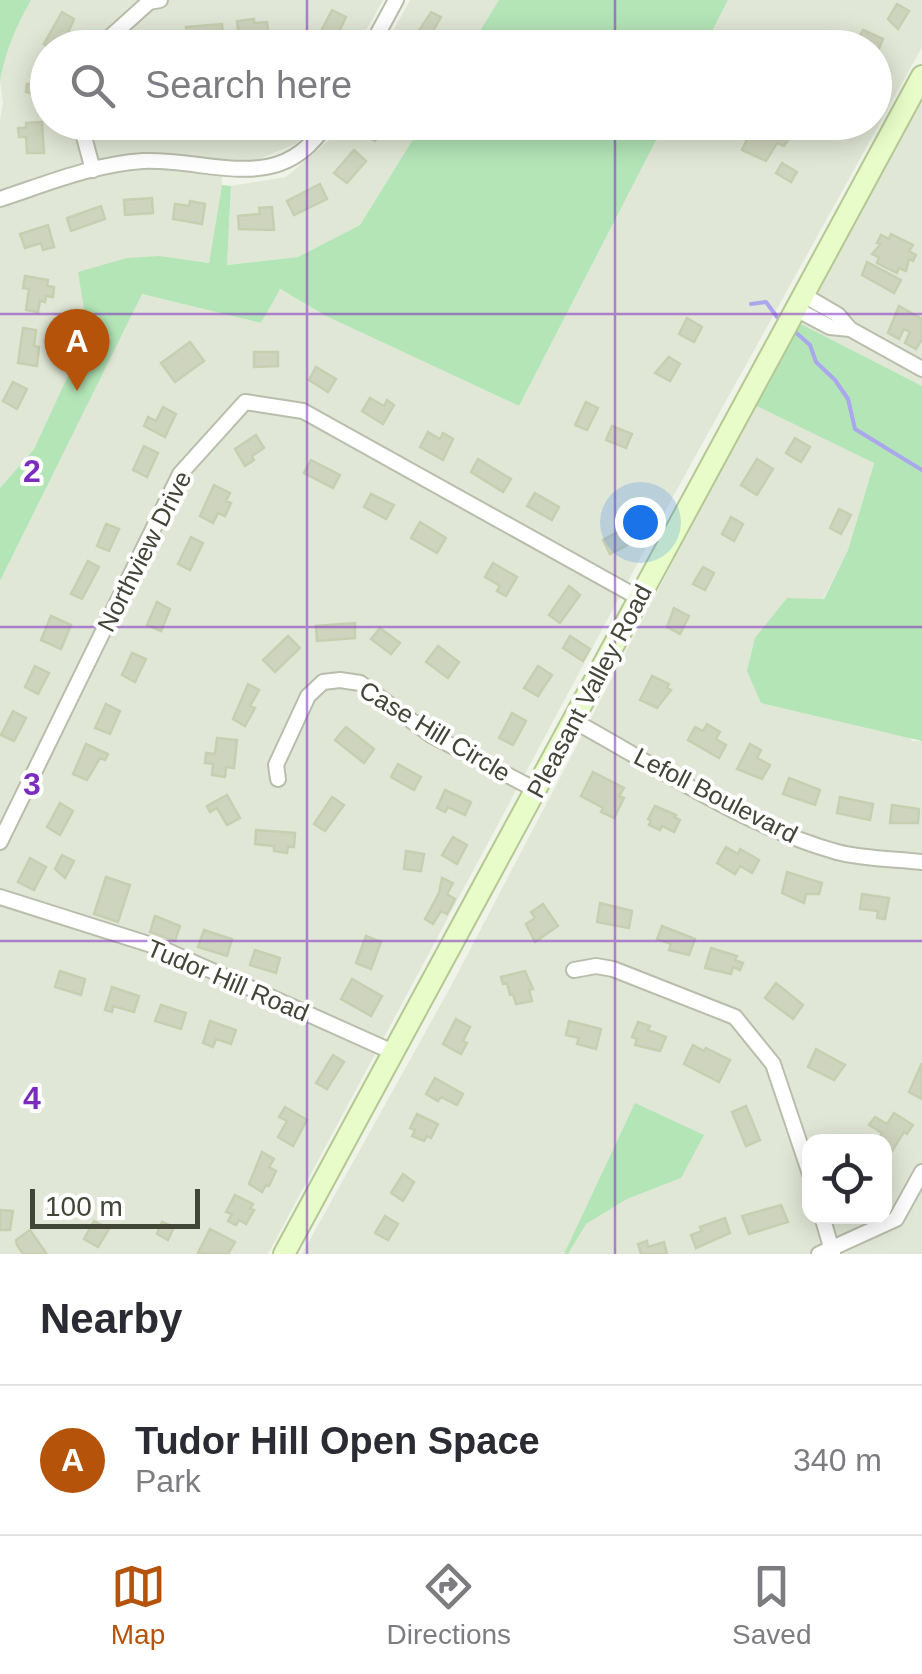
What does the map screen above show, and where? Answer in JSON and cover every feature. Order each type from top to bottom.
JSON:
[{"type":"main road","name":"Pleasant Valley Road","points":[[892,130],[922,76]]},
{"type":"main road","name":"Pleasant Valley Road","points":[[284,1254],[887,140]]},
{"type":"street","points":[[118,30],[148,2],[160,0]]},
{"type":"street","points":[[380,30],[396,0]]},
{"type":"street","points":[[85,140],[94,170]]},
{"type":"street","points":[[0,198],[94,170],[144,161],[258,171],[285,162],[314,140]]},
{"type":"street","points":[[798,301],[838,316],[850,329],[922,369]]},
{"type":"street","name":"Northview Drive","points":[[0,842],[180,474],[245,402],[303,411],[639,598]]},
{"type":"street","name":"Case Hill Circle","points":[[278,780],[276,766],[308,696],[323,682],[340,680],[360,683],[431,735],[536,790]]},
{"type":"street","name":"Lefoll Boulevard","points":[[574,721],[743,814],[800,838],[840,853],[922,862]]},
{"type":"street","name":"Tudor Hill Road","points":[[0,897],[161,948],[395,1054]]},
{"type":"street","points":[[574,970],[596,966],[614,969],[735,1017],[773,1064],[802,1150]]},
{"type":"street","points":[[823,1224],[828,1253],[896,1219],[922,1172]]},
{"type":"shaded area","points":[[31,0],[383,0],[366,30],[30,30],[30,140],[299,140],[257,160],[222,162],[209,263],[160,256],[89,333],[34,449],[0,488],[0,81],[16,26]]},
{"type":"shaded area","points":[[410,0],[499,0],[480,30],[394,30]]},
{"type":"shaded area","points":[[728,0],[922,0],[922,47],[892,101],[892,30],[713,30]]},
{"type":"shaded area","points":[[922,100],[922,386],[799,323]]},
{"type":"shaded area","points":[[329,140],[412,140],[360,225],[298,257],[227,265],[231,186],[286,177]]},
{"type":"shaded area","points":[[656,140],[870,140],[681,482],[268,1254],[0,1254],[0,581],[141,294],[261,323],[279,289],[326,316],[519,406]]},
{"type":"shaded area","points":[[755,405],[874,462],[848,550],[823,599],[912,741],[922,741],[922,1254],[568,1254],[586,1224],[627,1199],[681,1178],[636,1104],[564,1254],[302,1254],[451,986]]},
{"type":"green space","points":[[0,0],[31,0],[12,39],[0,81]]},
{"type":"green space","points":[[499,0],[728,0],[713,30],[480,30]]},
{"type":"green space","points":[[412,140],[656,140],[519,406],[326,316],[280,289],[261,323],[142,294],[0,581],[0,488],[34,449],[88,333],[78,272],[127,258],[160,256],[209,263],[222,185],[231,186],[227,265],[298,257],[360,225]]},
{"type":"green space","points":[[799,323],[922,386],[922,741],[761,703],[747,671],[755,638],[787,598],[824,599],[848,550],[874,463],[755,405]]},
{"type":"green space","points":[[635,1103],[704,1135],[681,1178],[627,1199],[586,1224],[568,1254],[564,1254]]},
{"type":"building","points":[[897,4],[909,11],[898,29],[888,19]]},
{"type":"building","points":[[332,10],[346,17],[340,30],[322,30]]},
{"type":"building","points":[[62,12],[74,19],[69,30],[52,30]]},
{"type":"building","points":[[431,12],[441,17],[434,30],[419,30]]},
{"type":"building","points":[[237,21],[267,22],[268,30],[238,30]]},
{"type":"building","points":[[222,24],[222,30],[186,30]]},
{"type":"building","points":[[26,123],[30,123],[30,140],[43,140],[44,153],[27,153],[26,137],[19,137],[18,128],[26,128]]},
{"type":"building","points":[[747,140],[788,140],[784,146],[777,143],[766,161],[742,150]]},
{"type":"building","points":[[354,150],[366,161],[347,183],[334,173]]},
{"type":"building","points":[[782,163],[797,172],[791,182],[776,173]]},
{"type":"building","points":[[320,184],[327,199],[294,215],[287,201]]},
{"type":"building","points":[[152,198],[153,213],[125,215],[124,200]]},
{"type":"building","points":[[190,201],[205,204],[202,224],[173,219],[175,204],[189,206]]},
{"type":"building","points":[[101,206],[105,219],[71,231],[67,218]]},
{"type":"building","points":[[272,207],[274,230],[239,229],[238,216],[260,214],[259,208]]},
{"type":"building","points":[[48,225],[54,247],[43,250],[41,243],[25,248],[20,234]]},
{"type":"building","points":[[891,234],[913,245],[909,251],[916,255],[913,261],[909,259],[906,271],[899,268],[897,273],[877,263],[879,257],[872,254],[881,244],[877,243],[881,235],[889,239]]},
{"type":"building","points":[[867,262],[901,280],[894,293],[862,275]]},
{"type":"building","points":[[25,276],[48,280],[47,286],[54,287],[53,297],[46,296],[45,302],[40,301],[38,312],[26,310],[29,289],[23,288]]},
{"type":"building","points":[[899,306],[922,319],[922,339],[916,349],[905,343],[910,332],[904,329],[899,339],[888,333]]},
{"type":"building","points":[[687,318],[702,327],[694,342],[679,334]]},
{"type":"building","points":[[23,328],[36,330],[37,366],[18,363]]},
{"type":"building","points":[[190,342],[204,361],[175,382],[161,363]]},
{"type":"building","points":[[254,352],[278,352],[278,366],[254,367]]},
{"type":"building","points":[[669,357],[680,364],[670,381],[655,373]]},
{"type":"building","points":[[316,367],[336,379],[328,392],[309,380]]},
{"type":"building","points":[[13,382],[27,389],[17,409],[3,401]]},
{"type":"building","points":[[370,398],[384,406],[387,400],[394,405],[383,424],[362,411]]},
{"type":"building","points":[[586,402],[598,408],[587,430],[575,425]]},
{"type":"building","points":[[163,407],[176,414],[165,437],[144,426],[148,417],[156,421]]},
{"type":"building","points":[[612,426],[632,434],[626,448],[606,440]]},
{"type":"building","points":[[428,432],[440,439],[443,433],[453,439],[443,460],[420,447]]},
{"type":"building","points":[[256,435],[264,448],[245,466],[235,449]]},
{"type":"building","points":[[795,438],[810,447],[801,462],[786,453]]},
{"type":"building","points":[[144,446],[158,453],[147,477],[133,470]]},
{"type":"building","points":[[478,459],[511,479],[503,492],[471,472]]},
{"type":"building","points":[[757,459],[773,469],[757,495],[741,485]]},
{"type":"building","points":[[311,460],[340,475],[333,488],[304,473]]},
{"type":"building","points":[[214,485],[230,493],[226,501],[231,503],[225,516],[218,513],[213,523],[200,516]]},
{"type":"building","points":[[535,493],[559,507],[552,520],[527,506]]},
{"type":"building","points":[[371,494],[394,505],[386,519],[364,507]]},
{"type":"building","points":[[839,509],[851,515],[841,534],[830,528]]},
{"type":"building","points":[[731,517],[743,524],[734,541],[722,534]]},
{"type":"building","points":[[420,522],[446,538],[437,553],[411,538]]},
{"type":"building","points":[[106,524],[119,529],[109,551],[97,546]]},
{"type":"building","points":[[625,528],[633,542],[610,554],[603,540]]},
{"type":"building","points":[[191,537],[203,543],[190,570],[178,564]]},
{"type":"building","points":[[88,561],[99,567],[82,599],[71,594]]},
{"type":"building","points":[[493,563],[517,577],[506,596],[497,591],[500,586],[485,577]]},
{"type":"building","points":[[703,567],[714,573],[705,590],[693,584]]},
{"type":"building","points":[[569,586],[580,595],[560,623],[549,615]]},
{"type":"building","points":[[157,602],[170,609],[161,631],[147,625]]},
{"type":"building","points":[[674,608],[689,616],[680,634],[667,627]]},
{"type":"building","points":[[51,616],[71,625],[61,649],[41,640]]},
{"type":"building","points":[[355,623],[355,638],[317,641],[316,626]]},
{"type":"building","points":[[380,628],[400,643],[391,654],[371,639]]},
{"type":"building","points":[[288,636],[300,648],[275,672],[263,660]]},
{"type":"building","points":[[570,636],[590,649],[583,661],[563,648]]},
{"type":"building","points":[[438,646],[459,662],[448,678],[426,662]]},
{"type":"building","points":[[132,653],[146,659],[135,682],[122,675]]},
{"type":"building","points":[[35,666],[49,673],[38,694],[25,687]]},
{"type":"building","points":[[538,666],[552,675],[538,696],[524,688]]},
{"type":"building","points":[[652,676],[669,684],[667,688],[671,690],[657,708],[640,700]]},
{"type":"building","points":[[248,684],[259,690],[245,726],[233,719]]},
{"type":"building","points":[[106,704],[120,711],[110,734],[95,728]]},
{"type":"building","points":[[13,711],[26,718],[14,741],[1,735]]},
{"type":"building","points":[[512,713],[526,721],[513,745],[499,738]]},
{"type":"building","points":[[707,724],[720,732],[716,739],[726,745],[719,758],[688,740],[695,727],[703,731]]},
{"type":"building","points":[[346,727],[374,749],[364,763],[335,740]]},
{"type":"building","points":[[217,738],[237,740],[234,768],[226,767],[225,777],[212,775],[213,764],[205,763],[206,753],[215,754]]},
{"type":"building","points":[[86,744],[108,754],[105,760],[100,758],[87,780],[73,774]]},
{"type":"building","points":[[750,744],[761,750],[757,758],[770,765],[762,779],[737,769]]},
{"type":"building","points":[[398,764],[421,777],[414,790],[391,777]]},
{"type":"building","points":[[593,772],[624,788],[619,796],[624,798],[614,818],[581,796]]},
{"type":"building","points":[[789,778],[820,790],[815,805],[783,794]]},
{"type":"building","points":[[445,790],[471,802],[465,815],[448,807],[445,812],[437,808]]},
{"type":"building","points":[[227,795],[240,818],[227,825],[217,808],[210,812],[207,806]]},
{"type":"building","points":[[332,797],[344,805],[325,831],[314,824]]},
{"type":"building","points":[[840,797],[873,804],[870,820],[837,813]]},
{"type":"building","points":[[60,803],[73,811],[60,835],[47,827]]},
{"type":"building","points":[[892,805],[919,809],[918,823],[890,823]]},
{"type":"building","points":[[655,806],[680,820],[674,832],[649,825]]},
{"type":"building","points":[[256,830],[295,833],[294,847],[288,847],[287,853],[274,851],[274,846],[255,844]]},
{"type":"building","points":[[453,837],[467,845],[457,864],[442,855]]},
{"type":"building","points":[[726,847],[738,854],[740,849],[759,860],[752,873],[740,866],[735,874],[717,863]]},
{"type":"building","points":[[406,851],[424,854],[421,871],[404,869]]},
{"type":"building","points":[[62,855],[74,861],[65,878],[55,869]]},
{"type":"building","points":[[30,858],[46,867],[34,890],[18,882]]},
{"type":"building","points":[[787,872],[822,883],[819,894],[806,894],[804,903],[782,893]]},
{"type":"building","points":[[106,877],[130,885],[118,922],[94,914]]},
{"type":"building","points":[[442,878],[453,883],[447,894],[455,899],[447,914],[441,911],[433,924],[425,919]]},
{"type":"building","points":[[862,894],[889,898],[885,919],[877,918],[878,911],[860,909]]},
{"type":"building","points":[[600,903],[632,911],[629,928],[597,922]]},
{"type":"building","points":[[543,904],[558,926],[535,942],[526,924],[535,918],[531,912]]},
{"type":"building","points":[[155,916],[180,926],[175,941],[150,932]]},
{"type":"building","points":[[662,926],[695,939],[689,955],[669,950],[671,944],[657,939]]},
{"type":"building","points":[[204,930],[232,939],[227,956],[198,947]]},
{"type":"building","points":[[366,936],[381,942],[371,969],[356,963]]},
{"type":"building","points":[[711,948],[737,956],[735,960],[743,963],[740,970],[733,967],[731,974],[705,968]]},
{"type":"building","points":[[255,950],[280,958],[276,973],[250,965]]},
{"type":"building","points":[[60,971],[85,979],[81,995],[55,987]]},
{"type":"building","points":[[525,971],[533,989],[529,990],[532,1001],[516,1004],[501,977]]},
{"type":"building","points":[[352,979],[382,996],[371,1016],[341,999]]},
{"type":"building","points":[[776,983],[803,1005],[793,1019],[765,998]]},
{"type":"building","points":[[112,987],[139,996],[134,1012],[113,1006],[112,1012],[105,1010]]},
{"type":"building","points":[[161,1005],[186,1013],[181,1029],[155,1021]]},
{"type":"building","points":[[456,1019],[470,1027],[461,1054],[443,1044]]},
{"type":"building","points":[[210,1021],[236,1030],[231,1044],[216,1039],[213,1047],[203,1043]]},
{"type":"building","points":[[569,1021],[601,1029],[596,1049],[577,1044],[579,1038],[566,1035]]},
{"type":"building","points":[[638,1022],[666,1037],[660,1051],[635,1045],[637,1039],[632,1037]]},
{"type":"building","points":[[693,1045],[730,1060],[719,1082],[684,1064]]},
{"type":"building","points":[[816,1049],[845,1065],[834,1080],[808,1067]]},
{"type":"building","points":[[333,1055],[344,1062],[327,1089],[316,1083]]},
{"type":"building","points":[[922,1063],[922,1099],[909,1092]]},
{"type":"building","points":[[435,1078],[463,1094],[457,1105],[426,1094]]},
{"type":"building","points":[[746,1106],[760,1140],[746,1146],[732,1112]]},
{"type":"building","points":[[285,1107],[307,1120],[293,1146],[278,1137],[287,1121],[279,1117]]},
{"type":"building","points":[[894,1113],[913,1125],[892,1151],[892,1134],[881,1134],[869,1125],[875,1117],[887,1124]]},
{"type":"building","points":[[417,1114],[438,1124],[431,1138],[427,1136],[424,1141],[412,1136],[415,1130],[410,1128]]},
{"type":"building","points":[[262,1152],[274,1159],[269,1167],[276,1171],[262,1192],[249,1184]]},
{"type":"building","points":[[403,1174],[414,1182],[403,1201],[391,1193]]},
{"type":"building","points":[[235,1195],[253,1204],[246,1224],[228,1221],[232,1214],[226,1212]]},
{"type":"building","points":[[781,1205],[788,1222],[749,1234],[742,1216]]},
{"type":"building","points":[[0,1210],[13,1211],[10,1230],[0,1230]]},
{"type":"building","points":[[385,1216],[398,1224],[388,1240],[375,1233]]},
{"type":"building","points":[[725,1218],[730,1233],[696,1248],[691,1235],[702,1231],[700,1227]]},
{"type":"building","points":[[94,1221],[109,1229],[98,1247],[84,1239]]},
{"type":"building","points":[[162,1222],[174,1227],[168,1240],[157,1234]]},
{"type":"building","points":[[210,1229],[235,1242],[228,1254],[198,1253]]},
{"type":"building","points":[[30,1230],[46,1253],[23,1254],[16,1240]]},
{"type":"building","points":[[647,1241],[648,1247],[664,1242],[667,1254],[641,1254],[638,1244]]},
{"type":"waterway","points":[[751,304],[766,302],[777,317]]},
{"type":"waterway","points":[[793,330],[810,345],[816,362],[848,399],[855,429],[922,470]]},
{"type":"place","name":"Tudor Hill Open Space","points":[[77,391]]}]
